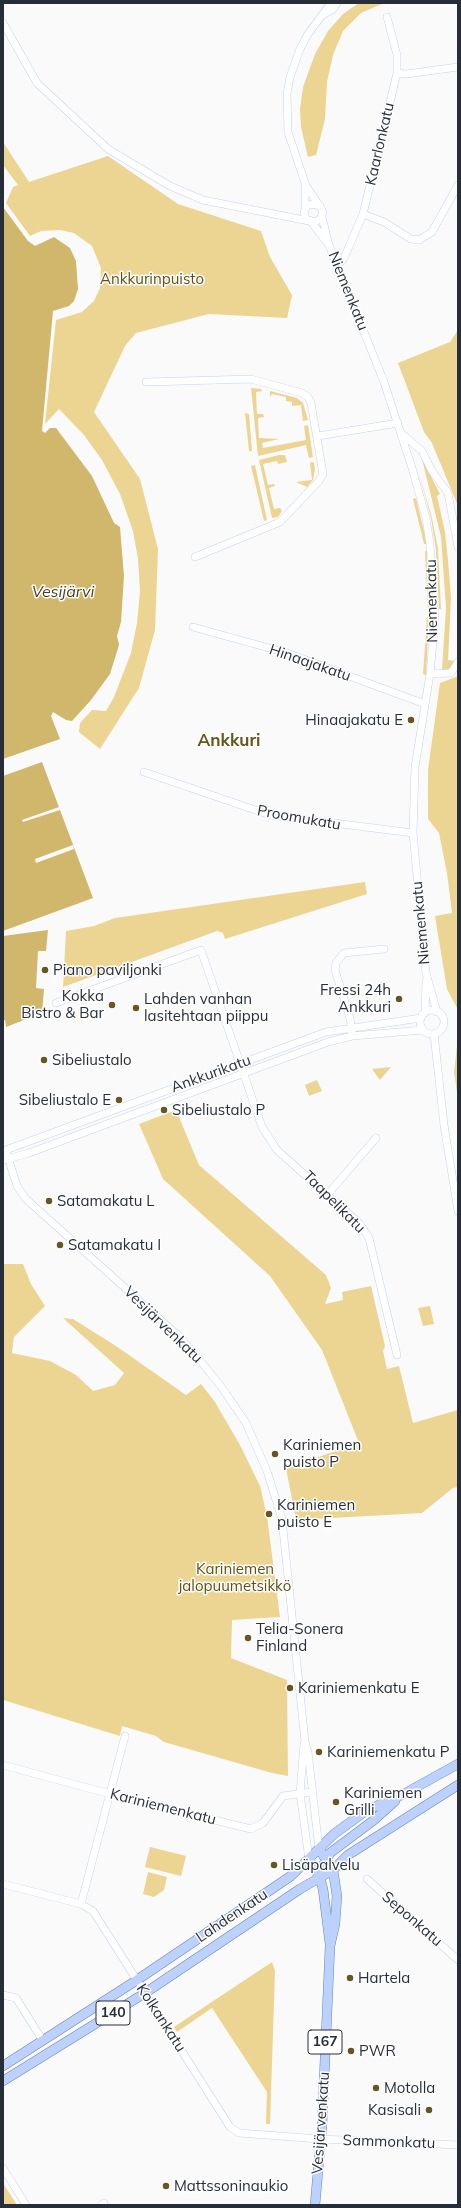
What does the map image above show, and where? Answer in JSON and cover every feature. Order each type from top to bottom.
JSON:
[{"type":"main road","name":"Lahdenkatu","points":[[3,2066],[137,1980],[291,1876],[334,1834],[367,1810],[402,1795],[458,1764]]},
{"type":"main road","name":"Lahdenkatu","points":[[3,2081],[145,1992],[300,1889],[333,1870],[348,1855],[458,1785]]},
{"type":"main road","points":[[320,1878],[325,1859],[402,1795]]},
{"type":"main road","name":"Vesijärvenkatu","points":[[315,2205],[330,1946],[335,1924],[337,1896],[333,1870],[319,1849]]},
{"type":"main road","name":"Vesijärvenkatu","points":[[309,1859],[320,1878],[330,1946]]},
{"type":"street","points":[[3,24],[36,83],[108,149],[188,195],[203,200],[310,222],[318,221],[322,217],[320,206],[305,183],[288,132],[287,94],[290,77],[300,49],[331,3]]},
{"type":"street","points":[[320,18],[333,9],[337,3]]},
{"type":"street","name":"Kaarlonkatu","points":[[337,266],[344,258],[363,214],[397,73],[397,55],[387,17]]},
{"type":"street","points":[[397,73],[406,74],[458,67]]},
{"type":"street","points":[[305,183],[304,210],[310,222]]},
{"type":"street","points":[[363,214],[384,222],[411,239],[419,240],[432,232],[458,185]]},
{"type":"street","points":[[287,218],[304,210],[312,204],[320,206]]},
{"type":"street","name":"Niemenkatu","points":[[322,217],[329,245],[384,382],[398,423],[426,518],[430,544],[435,620],[430,674],[415,767],[413,833],[426,973],[423,1015]]},
{"type":"street","name":"Niemenkatu","points":[[310,222],[329,245]]},
{"type":"street","points":[[146,382],[251,379],[302,393],[308,397],[311,403],[318,436],[323,474],[320,481],[287,516],[270,527],[195,557]]},
{"type":"street","points":[[318,436],[398,423]]},
{"type":"street","points":[[401,433],[422,451],[432,471],[448,493],[458,547]]},
{"type":"street","name":"Hinaajakatu","points":[[193,627],[287,654],[425,704]]},
{"type":"street","points":[[430,674],[450,673],[458,662]]},
{"type":"street","name":"Proomukatu","points":[[144,772],[270,815],[413,833]]},
{"type":"street","points":[[352,1036],[350,1018],[335,970],[336,963],[344,953],[384,948]]},
{"type":"street","name":"Taapelikatu","points":[[56,1003],[201,950],[239,1064],[262,1127],[278,1150],[360,1224],[369,1238],[396,1355]]},
{"type":"street","name":"Niemenkatu","points":[[426,973],[437,1012]]},
{"type":"street","points":[[431,1011],[437,1012],[443,1018],[441,1030],[434,1034],[423,1030],[420,1024],[423,1015],[431,1011]]},
{"type":"street","name":"Ankkurikatu","points":[[4,1151],[130,1103],[326,1032],[423,1015]]},
{"type":"street","name":"Ankkurikatu","points":[[6,1160],[328,1042],[352,1036],[423,1030]]},
{"type":"street","points":[[434,1034],[444,1125],[458,1211]]},
{"type":"street","points":[[328,1194],[376,1138]]},
{"type":"street","name":"Vesijärvenkatu","points":[[4,1151],[6,1160],[17,1186],[26,1199],[182,1339],[220,1384],[246,1423],[267,1472],[282,1519],[305,1742],[308,1752],[311,1792],[319,1849]]},
{"type":"street","points":[[81,1904],[125,1736]]},
{"type":"street","name":"Vesijärvenkatu","points":[[305,1742],[300,1793],[309,1859]]},
{"type":"street","name":"Kariniemenkatu","points":[[3,1765],[110,1794],[251,1828],[263,1823],[283,1796],[311,1792]]},
{"type":"street","name":"Seponkatu","points":[[367,1879],[458,1960]]},
{"type":"street","name":"Kolkankatu","points":[[3,1884],[81,1904],[93,1911],[230,2127],[238,2133],[320,2139]]},
{"type":"street","points":[[3,1995],[16,1998],[43,2040]]},
{"type":"street","name":"Sammonkatu","points":[[320,2139],[458,2145]]},
{"type":"street","points":[[3,2168],[26,2205]]},
{"type":"green space","points":[[359,3],[384,3],[361,13],[343,31],[333,55],[327,82],[325,119],[316,155],[308,157],[301,127],[300,109],[303,87],[315,54],[328,31],[343,14]]},
{"type":"green space","name":"Ankkurinpuisto","points":[[3,142],[29,182],[108,156],[178,204],[261,231],[270,257],[292,295],[287,318],[209,314],[136,333],[125,346],[94,412],[140,479],[158,549],[155,630],[139,688],[100,749],[79,732],[80,723],[92,710],[106,711],[114,697],[131,653],[137,623],[140,591],[138,559],[133,531],[120,494],[102,460],[84,435],[59,409],[45,424],[56,320],[82,312],[94,301],[100,288],[101,268],[92,246],[74,233],[60,230],[41,231],[30,236],[6,203],[13,187],[18,185],[3,165]]},
{"type":"green space","points":[[458,330],[458,506],[432,443],[424,432],[398,363],[450,342]]},
{"type":"green space","points":[[251,388],[261,389],[262,391],[256,392],[257,414],[263,414],[264,417],[258,418],[259,438],[279,439],[262,443],[263,448],[306,440],[304,426],[308,425],[313,457],[309,458],[306,445],[258,456]]},
{"type":"green space","points":[[270,391],[297,398],[303,403],[308,420],[303,421],[301,405],[292,406],[292,402],[286,401],[286,397],[272,394],[270,397]]},
{"type":"green space","points":[[245,413],[249,414],[252,451],[249,451]]},
{"type":"green space","points":[[285,455],[287,462],[278,464],[277,461],[263,464],[268,485],[274,484],[275,486],[269,488],[274,509],[280,508],[282,511],[278,517],[272,518],[259,460]]},
{"type":"green space","points":[[422,459],[440,494],[437,496],[445,532],[451,598],[448,660],[455,661],[451,668],[446,670],[442,670],[446,608],[441,537]]},
{"type":"green space","points":[[310,463],[314,463],[315,469],[313,480],[307,487],[296,482],[312,480]]},
{"type":"green space","points":[[255,465],[267,520],[264,521],[251,466]]},
{"type":"green space","points":[[419,473],[432,518],[438,549],[441,609],[439,609],[436,550],[431,518]]},
{"type":"green space","points":[[416,498],[427,544],[424,544],[413,499]]},
{"type":"green space","points":[[425,551],[427,551],[430,612],[428,612]]},
{"type":"green space","points":[[427,617],[429,617],[426,675],[423,674]]},
{"type":"green space","points":[[458,676],[458,1010],[447,989],[435,916],[452,913],[447,873],[439,833],[428,819],[428,770],[440,683]]},
{"type":"green space","points":[[365,882],[367,894],[225,939],[223,933],[217,931],[63,987],[66,931],[94,926],[115,918]]},
{"type":"green space","points":[[458,1037],[458,1099],[454,1072]]},
{"type":"green space","points":[[391,1067],[380,1080],[372,1069]]},
{"type":"green space","points":[[317,1080],[322,1091],[309,1096],[305,1085]]},
{"type":"green space","points":[[176,1110],[199,1165],[326,1275],[331,1288],[325,1304],[343,1300],[342,1292],[371,1286],[385,1346],[383,1351],[387,1369],[399,1366],[413,1423],[458,1410],[458,1487],[453,1488],[422,1513],[296,1520],[286,1468],[359,1443],[322,1350],[270,1276],[163,1179],[139,1124]]},
{"type":"green space","name":"Kariniemen jalopuumetsikkö","points":[[3,1264],[23,1264],[31,1284],[45,1306],[14,1337],[12,1353],[50,1361],[76,1375],[93,1391],[115,1385],[124,1373],[63,1318],[73,1319],[116,1346],[186,1395],[201,1384],[215,1402],[240,1445],[260,1486],[267,1516],[280,1617],[232,1620],[231,1658],[287,1680],[288,1776],[272,1773],[164,1742],[156,1736],[122,1726],[120,1736],[3,1700]]},
{"type":"green space","points":[[430,1306],[434,1324],[423,1326],[418,1308]]},
{"type":"green space","points":[[150,1847],[186,1856],[181,1876],[145,1867]]},
{"type":"green space","points":[[148,1872],[167,1877],[164,1890],[154,1897],[143,1894]]},
{"type":"green space","points":[[272,1962],[275,1971],[270,2124],[266,2124],[267,2092],[212,2008],[177,2032],[174,2027]]},
{"type":"green space","points":[[3,2183],[17,2205],[3,2205]]},
{"type":"water","name":"Vesijärvi","points":[[3,207],[28,241],[35,246],[54,237],[70,248],[76,261],[78,289],[74,301],[69,306],[53,311],[42,431],[45,433],[50,428],[56,428],[92,476],[114,523],[120,527],[124,576],[121,622],[117,636],[119,645],[110,674],[91,700],[72,721],[66,720],[53,712],[51,716],[60,739],[3,759]]},
{"type":"water","points":[[42,762],[93,898],[3,931],[3,776]]},
{"type":"water","points":[[48,930],[46,951],[38,951],[36,988],[44,989],[42,1013],[6,1027],[5,1020],[3,1020],[3,936]]},
{"type":"pier","points":[[59,807],[60,810],[23,822],[22,820]]},
{"type":"pier","points":[[73,845],[74,849],[36,863],[35,859]]},
{"type":"place","name":"Hinaajakatu E","points":[[411,720]]},
{"type":"place","name":"Piano paviljonki","points":[[45,970]]},
{"type":"place","name":"Fressi 24h Ankkuri","points":[[399,999]]},
{"type":"place","name":"Kokka Bistro & Bar","points":[[112,1005]]},
{"type":"place","name":"Lahden vanhan lasitehtaan piippu","points":[[136,1008]]},
{"type":"place","name":"Sibeliustalo","points":[[44,1060]]},
{"type":"place","name":"Sibeliustalo E","points":[[119,1100]]},
{"type":"place","name":"Sibeliustalo P","points":[[164,1110]]},
{"type":"place","name":"Satamakatu L","points":[[49,1201]]},
{"type":"place","name":"Satamakatu I","points":[[60,1245]]},
{"type":"place","name":"Kariniemen puisto P","points":[[275,1454]]},
{"type":"place","name":"Kariniemen puisto E","points":[[269,1514]]},
{"type":"place","name":"Telia-Sonera Finland","points":[[248,1638]]},
{"type":"place","name":"Kariniemenkatu E","points":[[290,1688]]},
{"type":"place","name":"Kariniemenkatu P","points":[[319,1752]]},
{"type":"place","name":"Kariniemen Grilli","points":[[336,1802]]},
{"type":"place","name":"Lisäpalvelu","points":[[274,1865]]},
{"type":"place","name":"Hartela","points":[[350,1978]]},
{"type":"place","name":"PWR","points":[[351,2051]]},
{"type":"place","name":"Motolla","points":[[376,2088]]},
{"type":"place","name":"Kasisali","points":[[429,2110]]},
{"type":"place","name":"Mattssoninaukio","points":[[166,2186]]},
{"type":"district","name":"Ankkuri","points":[[229,741]]}]
